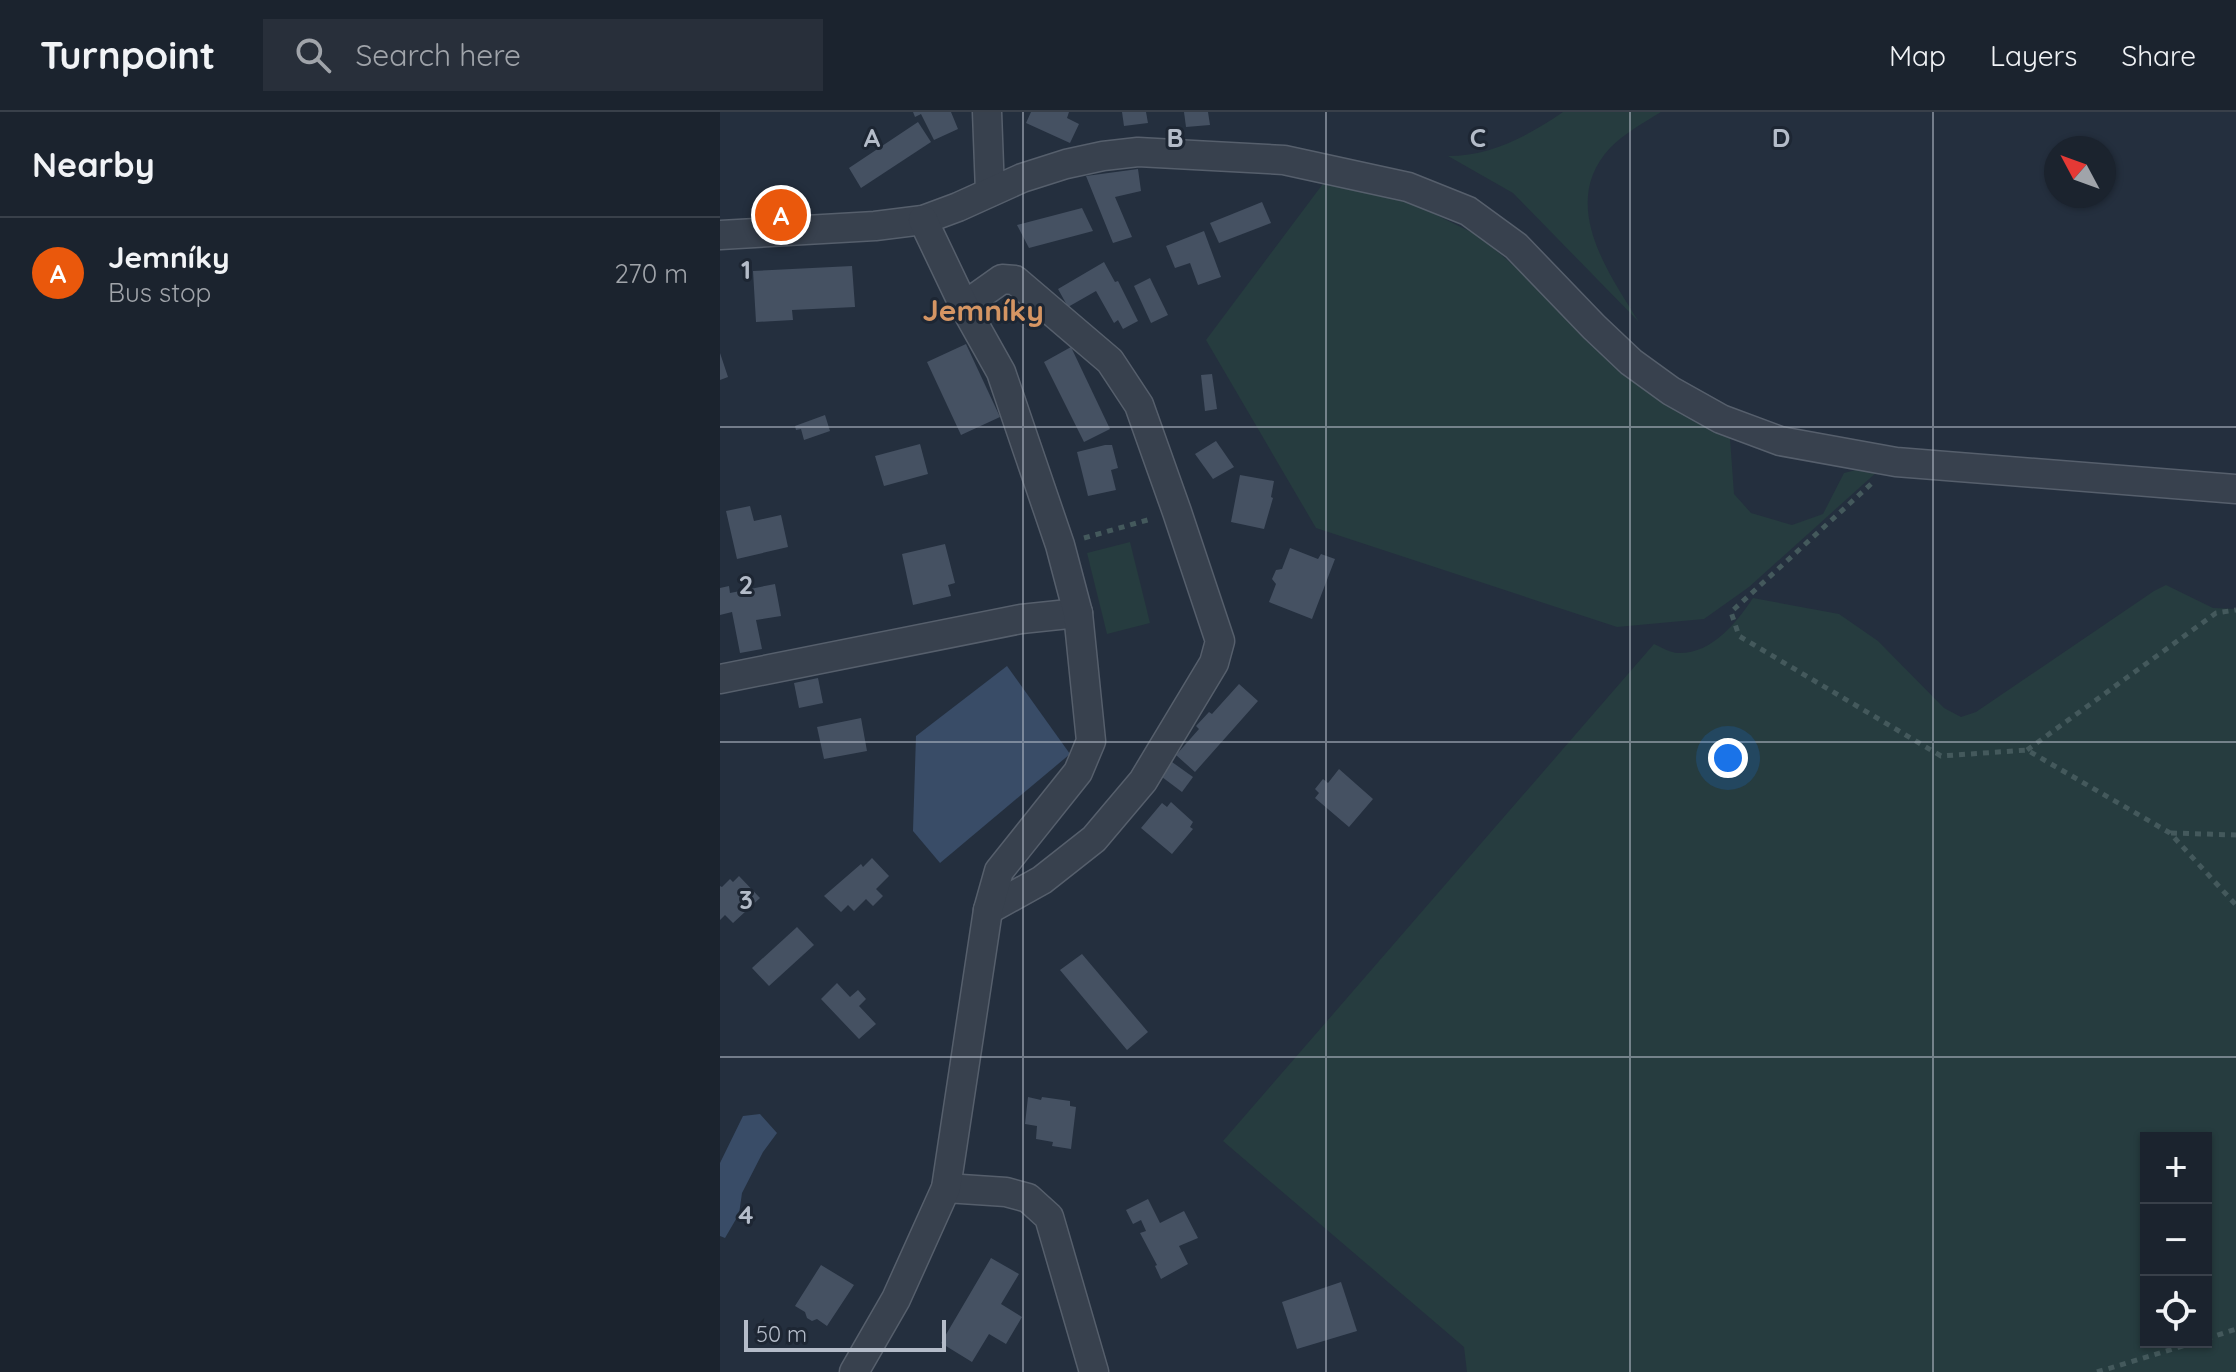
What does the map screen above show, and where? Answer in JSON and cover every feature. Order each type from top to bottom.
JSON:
[{"type":"street","points":[[987,112],[990,192]]},
{"type":"street","points":[[720,235],[875,226],[923,220],[1022,178],[1103,156],[1138,152],[1284,160],[1408,187],[1468,211],[1516,246],[1631,362],[1671,391],[1721,419],[1780,441],[1896,462],[2236,489]]},
{"type":"street","points":[[854,1372],[896,1299],[946,1188],[988,910],[999,871],[1078,772],[1091,741],[1078,613],[1060,545],[1001,372],[964,306],[923,220]]},
{"type":"street","points":[[964,306],[1002,279],[1015,280],[1110,361],[1139,405],[1220,641],[1214,663],[1143,781],[1094,839],[1042,880],[988,910]]},
{"type":"street","points":[[720,679],[1021,619],[1078,613]]},
{"type":"street","points":[[946,1188],[1006,1192],[1028,1198],[1049,1217],[1094,1372]]},
{"type":"path","points":[[1896,462],[1731,612],[1739,636],[1941,756],[2027,750],[2216,613],[2236,610]]},
{"type":"path","points":[[1060,545],[1177,512]]},
{"type":"path","points":[[2027,750],[2170,833],[2236,905]]},
{"type":"path","points":[[2170,833],[2236,835]]},
{"type":"path","points":[[2212,1337],[2236,1329]]},
{"type":"path","points":[[2097,1372],[2176,1348]]},
{"type":"green space","points":[[1563,112],[1661,112],[1610,148],[1595,169],[1589,191],[1588,214],[1593,236],[1602,259],[1639,322],[1513,193],[1448,156],[1479,152],[1508,143]]},
{"type":"green space","points":[[1325,181],[1410,202],[1479,236],[1526,276],[1606,358],[1672,406],[1730,438],[1734,494],[1751,513],[1792,525],[1823,514],[1844,473],[1864,468],[1878,471],[1749,587],[1704,619],[1617,627],[1316,528],[1206,340]]},
{"type":"green space","points":[[1130,542],[1150,623],[1107,634],[1087,553]]},
{"type":"green space","points":[[2166,585],[2213,608],[2236,609],[2236,1372],[1467,1372],[1464,1347],[1223,1141],[1654,644],[1678,653],[1702,648],[1731,627],[1753,598],[1839,614],[1878,641],[1944,708],[1961,717],[1976,712]]},
{"type":"water","points":[[1007,666],[1070,754],[940,863],[913,831],[916,736]]},
{"type":"water","points":[[760,1114],[777,1133],[763,1152],[742,1193],[739,1214],[725,1238],[720,1236],[720,1163],[743,1116]]},
{"type":"building","points":[[913,112],[951,112],[958,129],[934,140],[921,114],[915,117]]},
{"type":"building","points":[[1031,112],[1069,112],[1067,118],[1079,124],[1070,143],[1026,123]]},
{"type":"building","points":[[1122,112],[1146,112],[1148,123],[1124,126]]},
{"type":"building","points":[[1184,112],[1208,112],[1210,125],[1186,127]]},
{"type":"building","points":[[918,122],[931,142],[861,188],[849,168]]},
{"type":"building","points":[[1138,169],[1141,191],[1115,197],[1132,237],[1113,243],[1086,176]]},
{"type":"building","points":[[1262,202],[1271,223],[1219,243],[1210,223]]},
{"type":"building","points":[[1082,208],[1093,231],[1029,248],[1017,225]]},
{"type":"building","points":[[1204,231],[1221,277],[1198,285],[1190,263],[1175,268],[1166,246]]},
{"type":"building","points":[[1104,262],[1115,282],[1118,281],[1138,321],[1123,329],[1118,320],[1114,323],[1096,291],[1068,307],[1058,289]]},
{"type":"building","points":[[852,266],[855,307],[792,310],[793,320],[756,322],[753,271]]},
{"type":"building","points":[[1150,278],[1168,315],[1151,323],[1134,286]]},
{"type":"building","points":[[966,344],[1000,417],[961,435],[927,362]]},
{"type":"building","points":[[1071,347],[1110,429],[1084,442],[1044,362]]},
{"type":"building","points":[[720,353],[728,377],[720,380]]},
{"type":"building","points":[[1212,374],[1217,409],[1205,411],[1201,375]]},
{"type":"building","points":[[825,415],[830,431],[804,440],[801,429],[796,430],[795,426]]},
{"type":"building","points":[[1216,441],[1234,467],[1213,479],[1195,454]]},
{"type":"building","points":[[920,444],[928,474],[884,486],[875,456]]},
{"type":"building","points":[[1112,445],[1118,468],[1111,470],[1116,490],[1088,496],[1077,452]]},
{"type":"building","points":[[1240,475],[1274,481],[1273,498],[1264,529],[1231,522]]},
{"type":"building","points":[[750,506],[754,521],[781,515],[788,547],[737,559],[726,511]]},
{"type":"building","points":[[945,544],[955,583],[948,585],[951,596],[913,605],[902,554]]},
{"type":"building","points":[[1290,548],[1318,559],[1321,554],[1335,559],[1312,619],[1269,602],[1276,584],[1272,579],[1276,570],[1282,569]]},
{"type":"building","points":[[775,584],[781,616],[756,620],[762,649],[740,653],[732,612],[720,615],[720,588],[729,586],[730,593]]},
{"type":"building","points":[[818,678],[823,703],[799,708],[794,683]]},
{"type":"building","points":[[1239,684],[1258,701],[1195,772],[1176,755],[1199,729],[1196,726],[1209,712],[1212,714]]},
{"type":"building","points":[[861,718],[867,751],[824,759],[817,727]]},
{"type":"building","points":[[1172,762],[1193,777],[1182,792],[1162,777]]},
{"type":"building","points":[[1339,769],[1373,799],[1349,827],[1315,798],[1319,793],[1315,789],[1323,779],[1328,783]]},
{"type":"building","points":[[1171,802],[1193,822],[1190,827],[1193,829],[1172,854],[1141,828],[1162,803],[1167,807]]},
{"type":"building","points":[[872,858],[889,876],[876,889],[883,896],[873,906],[866,899],[854,911],[848,905],[841,912],[824,896]]},
{"type":"building","points":[[739,876],[760,898],[733,923],[725,915],[720,920],[720,886],[730,879],[733,882]]},
{"type":"building","points":[[797,927],[814,945],[769,986],[752,968]]},
{"type":"building","points":[[1082,954],[1148,1032],[1127,1050],[1060,970]]},
{"type":"building","points":[[837,983],[850,997],[858,990],[866,999],[859,1006],[876,1024],[859,1039],[821,999]]},
{"type":"building","points":[[1028,1097],[1070,1101],[1070,1106],[1076,1107],[1071,1149],[1036,1139],[1037,1126],[1025,1124]]},
{"type":"building","points":[[1148,1199],[1160,1223],[1184,1211],[1198,1238],[1179,1246],[1188,1264],[1161,1279],[1140,1233],[1146,1231],[1141,1220],[1133,1224],[1126,1210]]},
{"type":"building","points":[[991,1258],[1019,1274],[1001,1304],[1022,1317],[1006,1344],[989,1334],[972,1362],[941,1343]]},
{"type":"building","points":[[821,1265],[854,1285],[827,1326],[817,1319],[812,1321],[807,1318],[805,1312],[795,1306]]},
{"type":"building","points":[[1341,1282],[1357,1331],[1297,1349],[1282,1302]]},
{"type":"place","name":"Jemníky","points":[[781,215]]},
{"type":"district","name":"Jemníky","points":[[983,310]]}]
